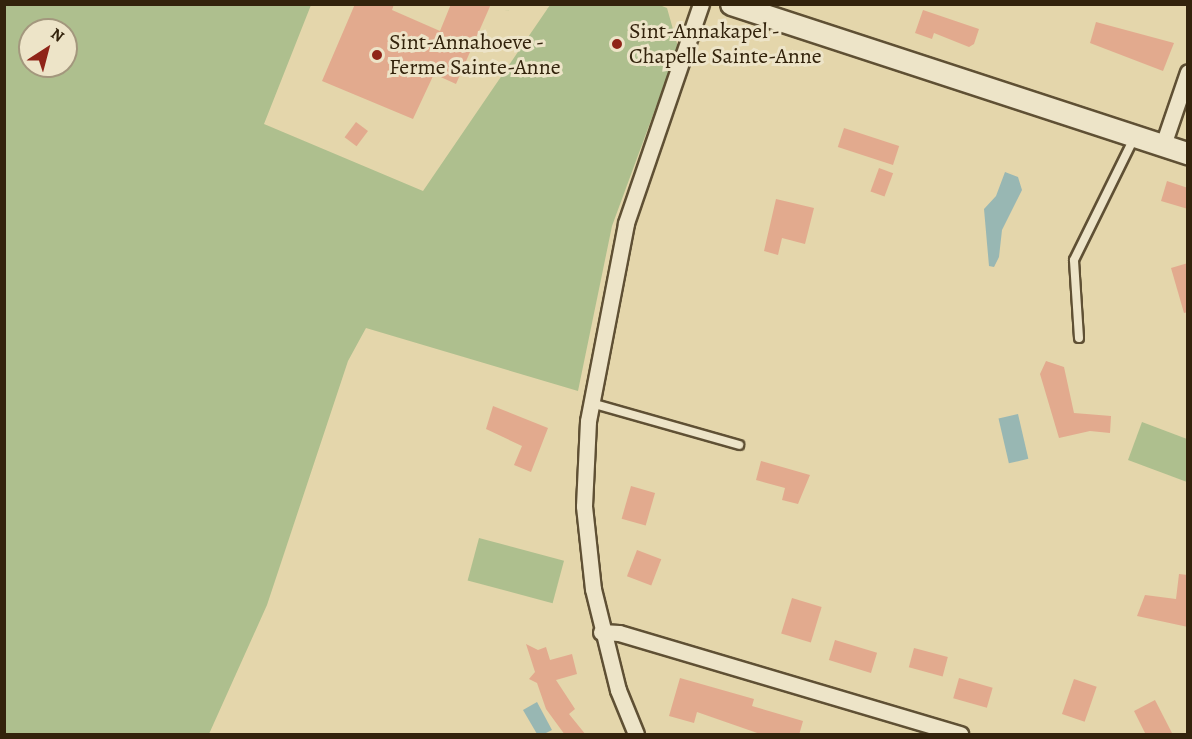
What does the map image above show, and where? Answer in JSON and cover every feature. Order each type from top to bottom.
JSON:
[{"type":"street","points":[[636,735],[601,632],[584,506],[591,403],[626,223],[701,4]]},
{"type":"street","points":[[731,4],[1188,153]]},
{"type":"street","points":[[1163,145],[1188,72]]},
{"type":"street","points":[[601,632],[619,633],[960,735]]},
{"type":"lane","points":[[1079,339],[1074,260],[1135,136]]},
{"type":"lane","points":[[591,403],[739,446]]},
{"type":"green space","points":[[657,4],[667,8],[678,47],[612,226],[578,391],[366,328],[348,361],[267,605],[209,734],[5,734],[5,5],[311,5],[264,124],[423,191],[550,5]]},
{"type":"green space","points":[[1142,422],[1187,439],[1187,482],[1128,460]]},
{"type":"green space","points":[[479,538],[564,561],[553,603],[468,581]]},
{"type":"water","points":[[1005,172],[1018,177],[1022,190],[1002,230],[999,257],[994,267],[989,266],[984,209],[996,196]]},
{"type":"water","points":[[1018,414],[1028,459],[1009,463],[999,418]]},
{"type":"water","points":[[537,702],[552,730],[544,734],[537,734],[523,710]]},
{"type":"building","name":"Sint-Annahoeve - Ferme Sainte-Anne","points":[[355,4],[394,4],[392,10],[440,31],[451,4],[491,4],[456,84],[434,74],[413,119],[322,81]]},
{"type":"building","points":[[923,10],[979,29],[974,44],[969,47],[934,33],[932,39],[915,33]]},
{"type":"building","points":[[1096,22],[1174,43],[1163,71],[1090,43]]},
{"type":"building","points":[[356,122],[368,131],[357,146],[345,137]]},
{"type":"building","points":[[844,128],[899,146],[893,165],[838,147]]},
{"type":"building","points":[[879,168],[893,173],[885,197],[870,191]]},
{"type":"building","points":[[1167,181],[1188,188],[1188,209],[1161,201]]},
{"type":"building","points":[[776,199],[814,208],[805,244],[782,238],[778,255],[764,251]]},
{"type":"building","points":[[1188,263],[1188,312],[1184,313],[1171,268]]},
{"type":"building","points":[[1046,361],[1064,367],[1074,413],[1111,416],[1110,433],[1090,431],[1059,438],[1040,374]]},
{"type":"building","points":[[493,406],[548,428],[531,472],[514,465],[522,446],[486,429]]},
{"type":"building","points":[[761,461],[810,475],[798,504],[782,500],[785,488],[756,480]]},
{"type":"building","points":[[631,486],[655,493],[646,526],[622,519]]},
{"type":"building","points":[[637,550],[661,559],[651,585],[627,576]]},
{"type":"building","points":[[1179,574],[1188,575],[1188,627],[1137,616],[1145,595],[1176,599]]},
{"type":"building","points":[[792,598],[822,607],[811,642],[781,633]]},
{"type":"building","points":[[835,640],[877,653],[871,673],[829,660]]},
{"type":"building","points":[[526,644],[538,650],[546,647],[550,660],[572,654],[577,674],[556,680],[575,709],[569,714],[586,735],[565,735],[546,709],[537,683],[529,679],[535,672]]},
{"type":"building","points":[[914,648],[948,657],[943,676],[909,667]]},
{"type":"building","points":[[680,678],[754,699],[752,706],[803,721],[799,735],[763,735],[697,712],[694,723],[669,716]]},
{"type":"building","points":[[959,678],[993,688],[987,708],[953,698]]},
{"type":"building","points":[[1074,679],[1097,687],[1085,722],[1062,714]]},
{"type":"building","points":[[1155,700],[1173,735],[1146,735],[1134,711]]},
{"type":"place","name":"Sint-Annakapel - Chapelle Sainte-Anne","points":[[617,44]]},
{"type":"place","name":"Sint-Annahoeve - Ferme Sainte-Anne","points":[[377,55]]}]
